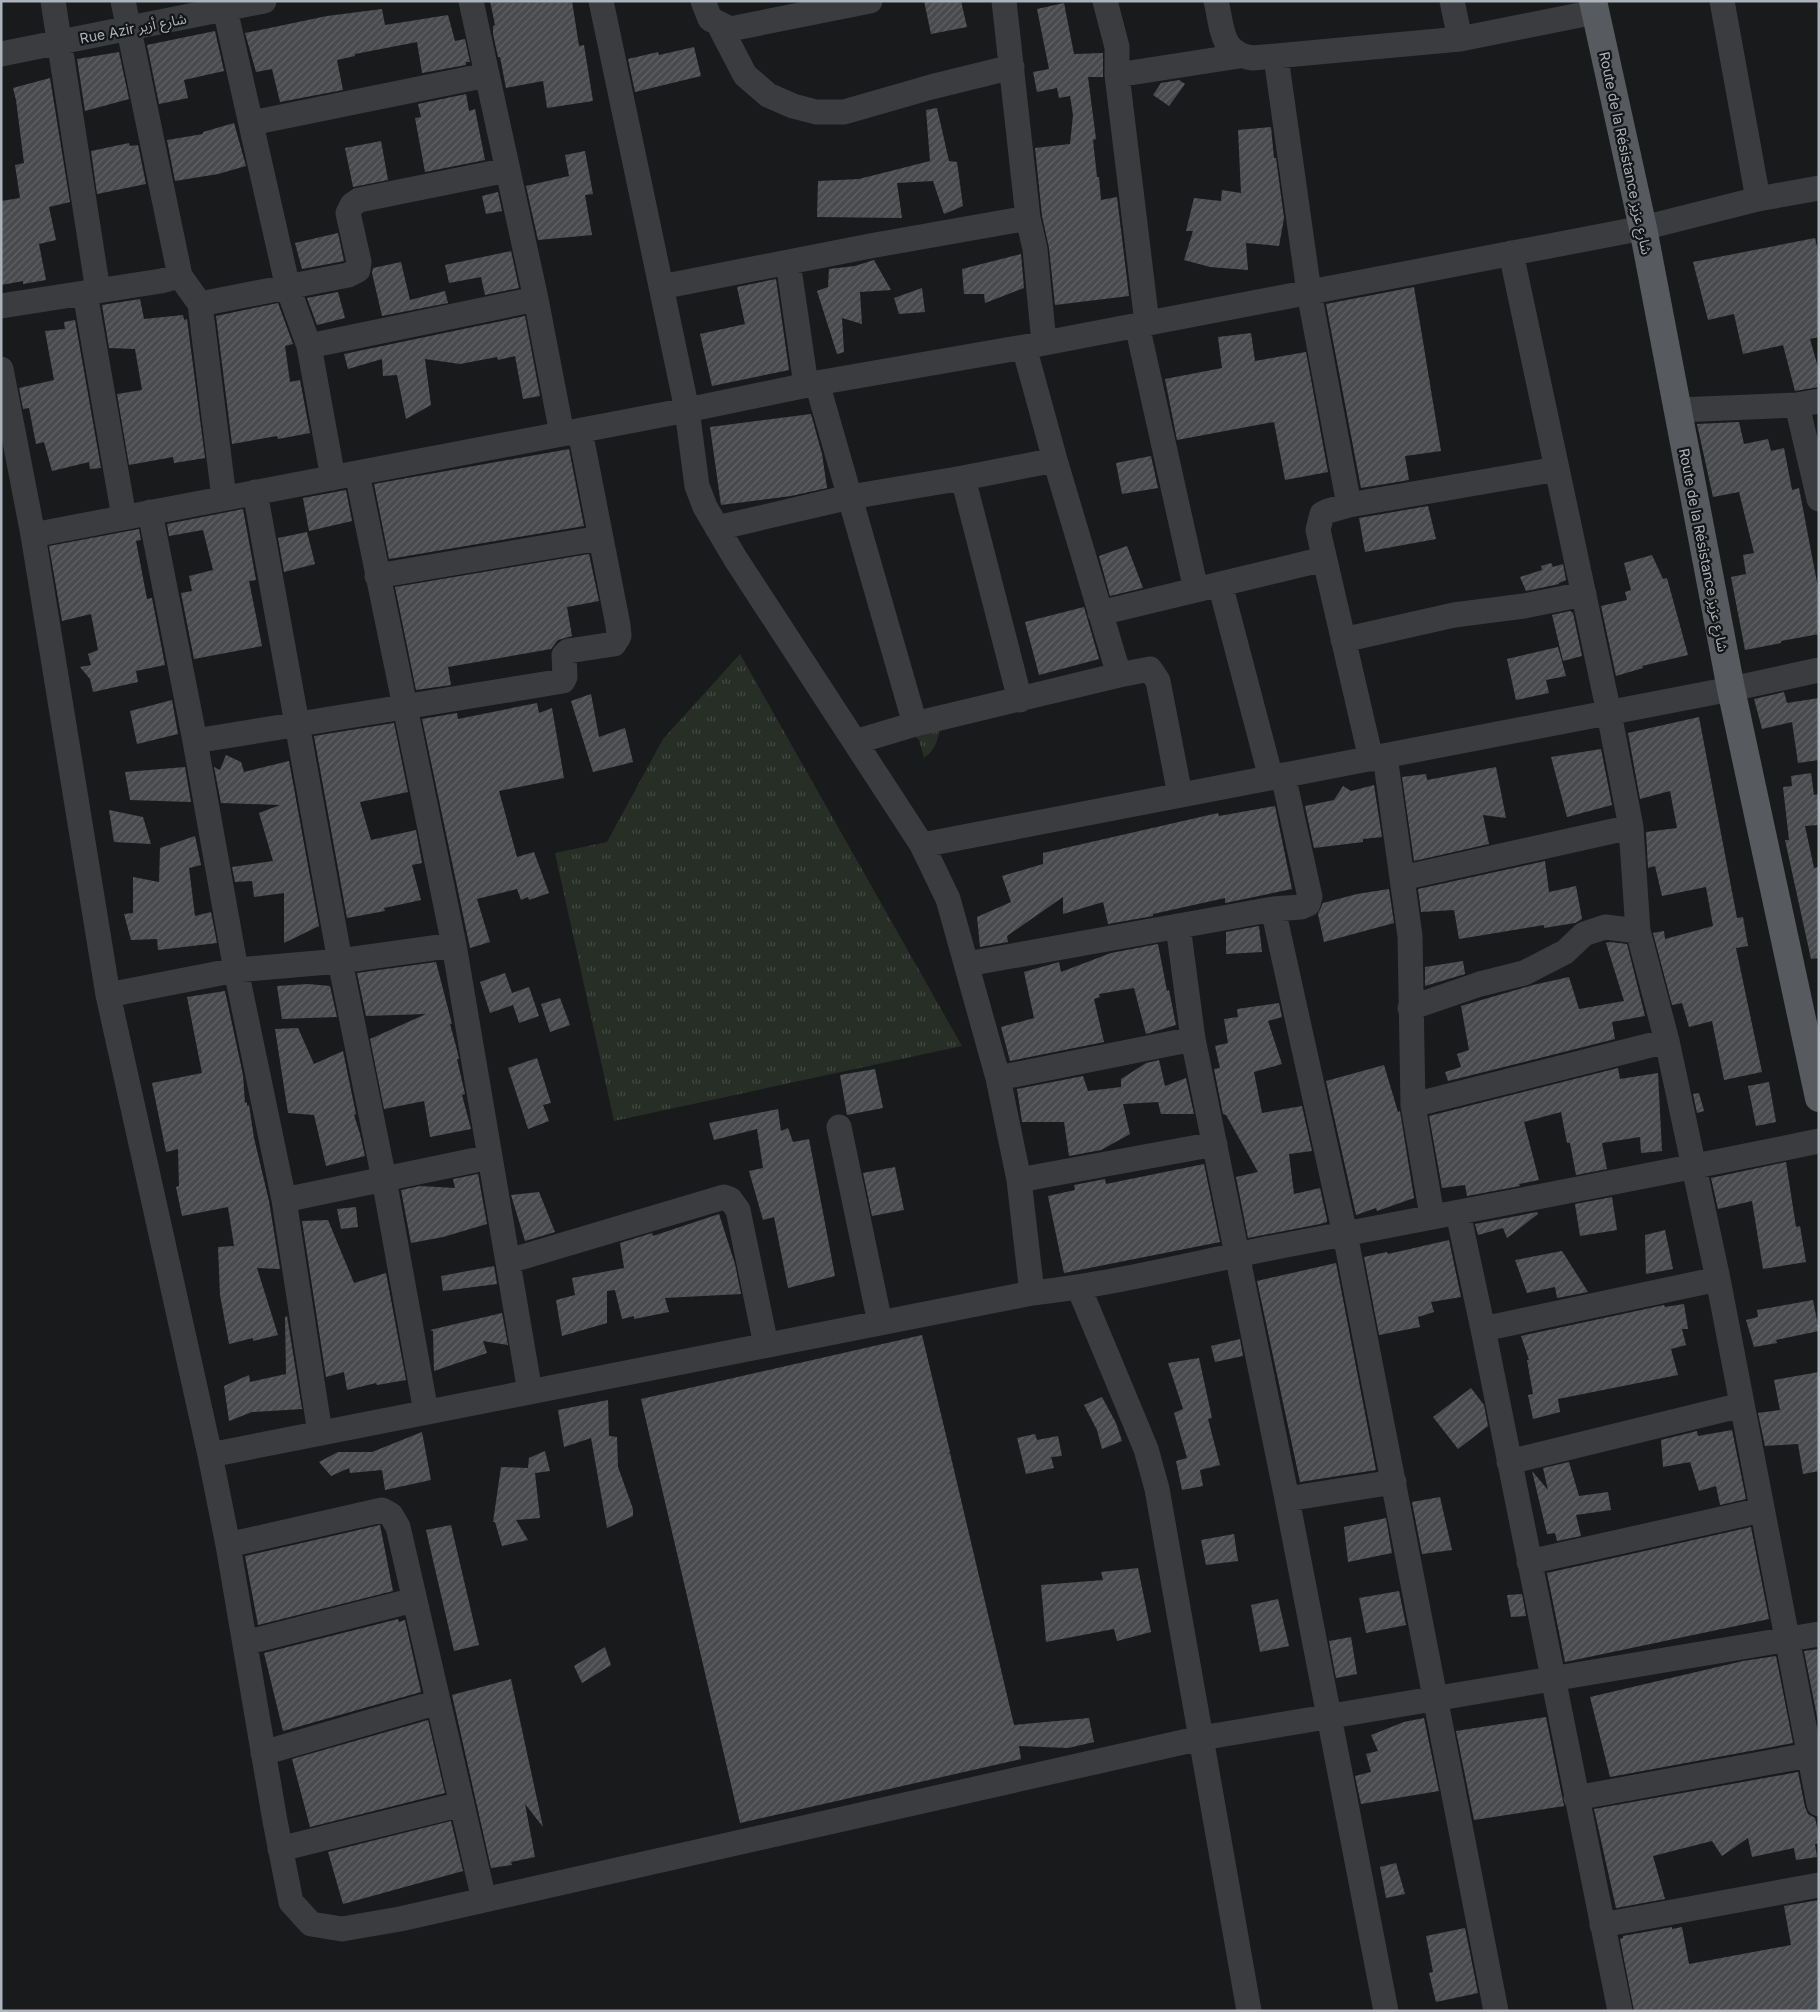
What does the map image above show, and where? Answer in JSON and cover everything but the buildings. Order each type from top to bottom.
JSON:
[{"type":"main road","name":"Route de la Résistance شارع عزيز","points":[[1594,7],[1643,228],[1731,690],[1819,1098]]},
{"type":"street","points":[[54,1],[91,292],[124,517]]},
{"type":"street","points":[[123,1],[180,276],[200,304],[224,498]]},
{"type":"street","name":"Rue Azir شارع أزير","points":[[1,54],[264,1]]},
{"type":"street","points":[[195,741],[563,681],[565,677],[564,655],[568,651],[614,644],[619,636],[600,538],[536,300],[471,1]]},
{"type":"street","points":[[600,1],[687,410],[697,486],[717,528],[735,558],[922,845],[948,899],[998,1078],[1020,1180],[1032,1293]]},
{"type":"street","points":[[703,1],[710,19],[730,29],[870,1]]},
{"type":"street","points":[[1004,1],[1028,218],[1035,249],[1034,345],[1055,460],[1119,674]]},
{"type":"street","points":[[967,964],[1273,909],[1301,907],[1308,904],[1310,897],[1277,777],[1208,587],[1142,324],[1117,75],[1117,47],[1105,1]]},
{"type":"street","points":[[1216,1],[1226,43],[1239,56]]},
{"type":"street","points":[[1452,1],[1460,39]]},
{"type":"street","points":[[1722,1],[1758,199]]},
{"type":"street","points":[[233,6],[251,123],[288,288],[309,346],[345,475],[378,576],[454,945],[530,1392]]},
{"type":"street","points":[[1117,75],[1239,56],[1254,58],[1460,39],[1594,7]]},
{"type":"street","points":[[719,25],[745,75],[768,95],[793,106],[816,112],[844,112],[931,87],[1012,67]]},
{"type":"street","points":[[1276,56],[1309,292],[1349,505]]},
{"type":"street","points":[[251,123],[487,75]]},
{"type":"street","points":[[200,304],[348,275],[358,270],[359,262],[348,213],[352,205],[359,200],[508,170]]},
{"type":"street","points":[[33,535],[687,410],[812,384],[1034,345],[1643,228],[1758,199],[1819,188]]},
{"type":"street","points":[[661,287],[1028,218]]},
{"type":"street","points":[[1511,253],[1609,713],[1631,827],[1638,931],[1667,1041],[1718,1279],[1819,1804]]},
{"type":"street","points":[[788,262],[812,384],[850,497],[915,724]]},
{"type":"street","points":[[1,306],[161,281],[180,276]]},
{"type":"street","points":[[309,346],[536,300]]},
{"type":"street","points":[[1,369],[33,535],[108,995],[210,1455],[228,1545],[263,1753],[291,1902],[312,1924],[342,1929],[400,1919],[1201,1738],[1819,1634]]},
{"type":"street","points":[[1678,410],[1808,403],[1819,499]]},
{"type":"street","points":[[717,528],[850,497],[1055,460]]},
{"type":"street","points":[[1432,1216],[1413,1104],[1410,936],[1402,878],[1378,757],[1343,640],[1318,530],[1322,514],[1349,505],[1557,469]]},
{"type":"street","points":[[963,478],[1020,700]]},
{"type":"street","points":[[255,492],[340,961],[384,1179],[426,1412]]},
{"type":"street","points":[[150,512],[195,741],[236,970],[284,1200],[320,1433]]},
{"type":"street","points":[[378,576],[600,538]]},
{"type":"street","points":[[1100,613],[1324,559]]},
{"type":"street","points":[[1343,640],[1454,615],[1524,606],[1584,594]]},
{"type":"street","points":[[855,742],[915,724],[1020,700],[1119,674],[1150,669],[1158,681],[1180,795]]},
{"type":"street","points":[[922,845],[1731,690],[1819,670]]},
{"type":"street","points":[[1402,878],[1631,827]]},
{"type":"street","points":[[1273,909],[1344,1234],[1496,2011]]},
{"type":"street","points":[[1178,926],[1193,1038],[1287,1500],[1386,2011]]},
{"type":"street","points":[[1410,1008],[1480,984],[1524,973],[1565,952],[1584,934],[1605,927],[1638,931]]},
{"type":"street","points":[[108,995],[236,970],[340,961],[454,945]]},
{"type":"street","points":[[998,1078],[1193,1038]]},
{"type":"street","points":[[1413,1104],[1667,1041]]},
{"type":"street","points":[[840,1127],[880,1323]]},
{"type":"street","points":[[210,1455],[1032,1293],[1079,1288],[1236,1254],[1432,1216],[1458,1213],[1819,1141]]},
{"type":"street","points":[[1020,1180],[1215,1144]]},
{"type":"street","points":[[284,1200],[490,1158]]},
{"type":"street","points":[[509,1261],[724,1198],[730,1199],[738,1210],[766,1346]]},
{"type":"street","points":[[1458,1213],[1620,2011]]},
{"type":"street","points":[[1483,1329],[1718,1279]]},
{"type":"street","points":[[1079,1288],[1146,1449],[1157,1489],[1249,2011]]},
{"type":"street","points":[[1510,1462],[1742,1405]]},
{"type":"street","points":[[1287,1500],[1394,1482]]},
{"type":"street","points":[[228,1545],[382,1510],[391,1515],[398,1527],[484,1900]]},
{"type":"street","points":[[1529,1562],[1762,1510]]},
{"type":"street","points":[[245,1643],[414,1600]]},
{"type":"street","points":[[263,1753],[438,1702]]},
{"type":"street","points":[[1576,1798],[1809,1755]]},
{"type":"street","points":[[280,1849],[462,1804]]},
{"type":"street","points":[[1602,1925],[1819,1885]]},
{"type":"green space","points":[[740,654],[962,1046],[614,1121],[555,853],[607,842],[663,739]]},
{"type":"green space","points":[[941,724],[938,739],[932,751],[924,758],[919,740],[912,734]]}]
